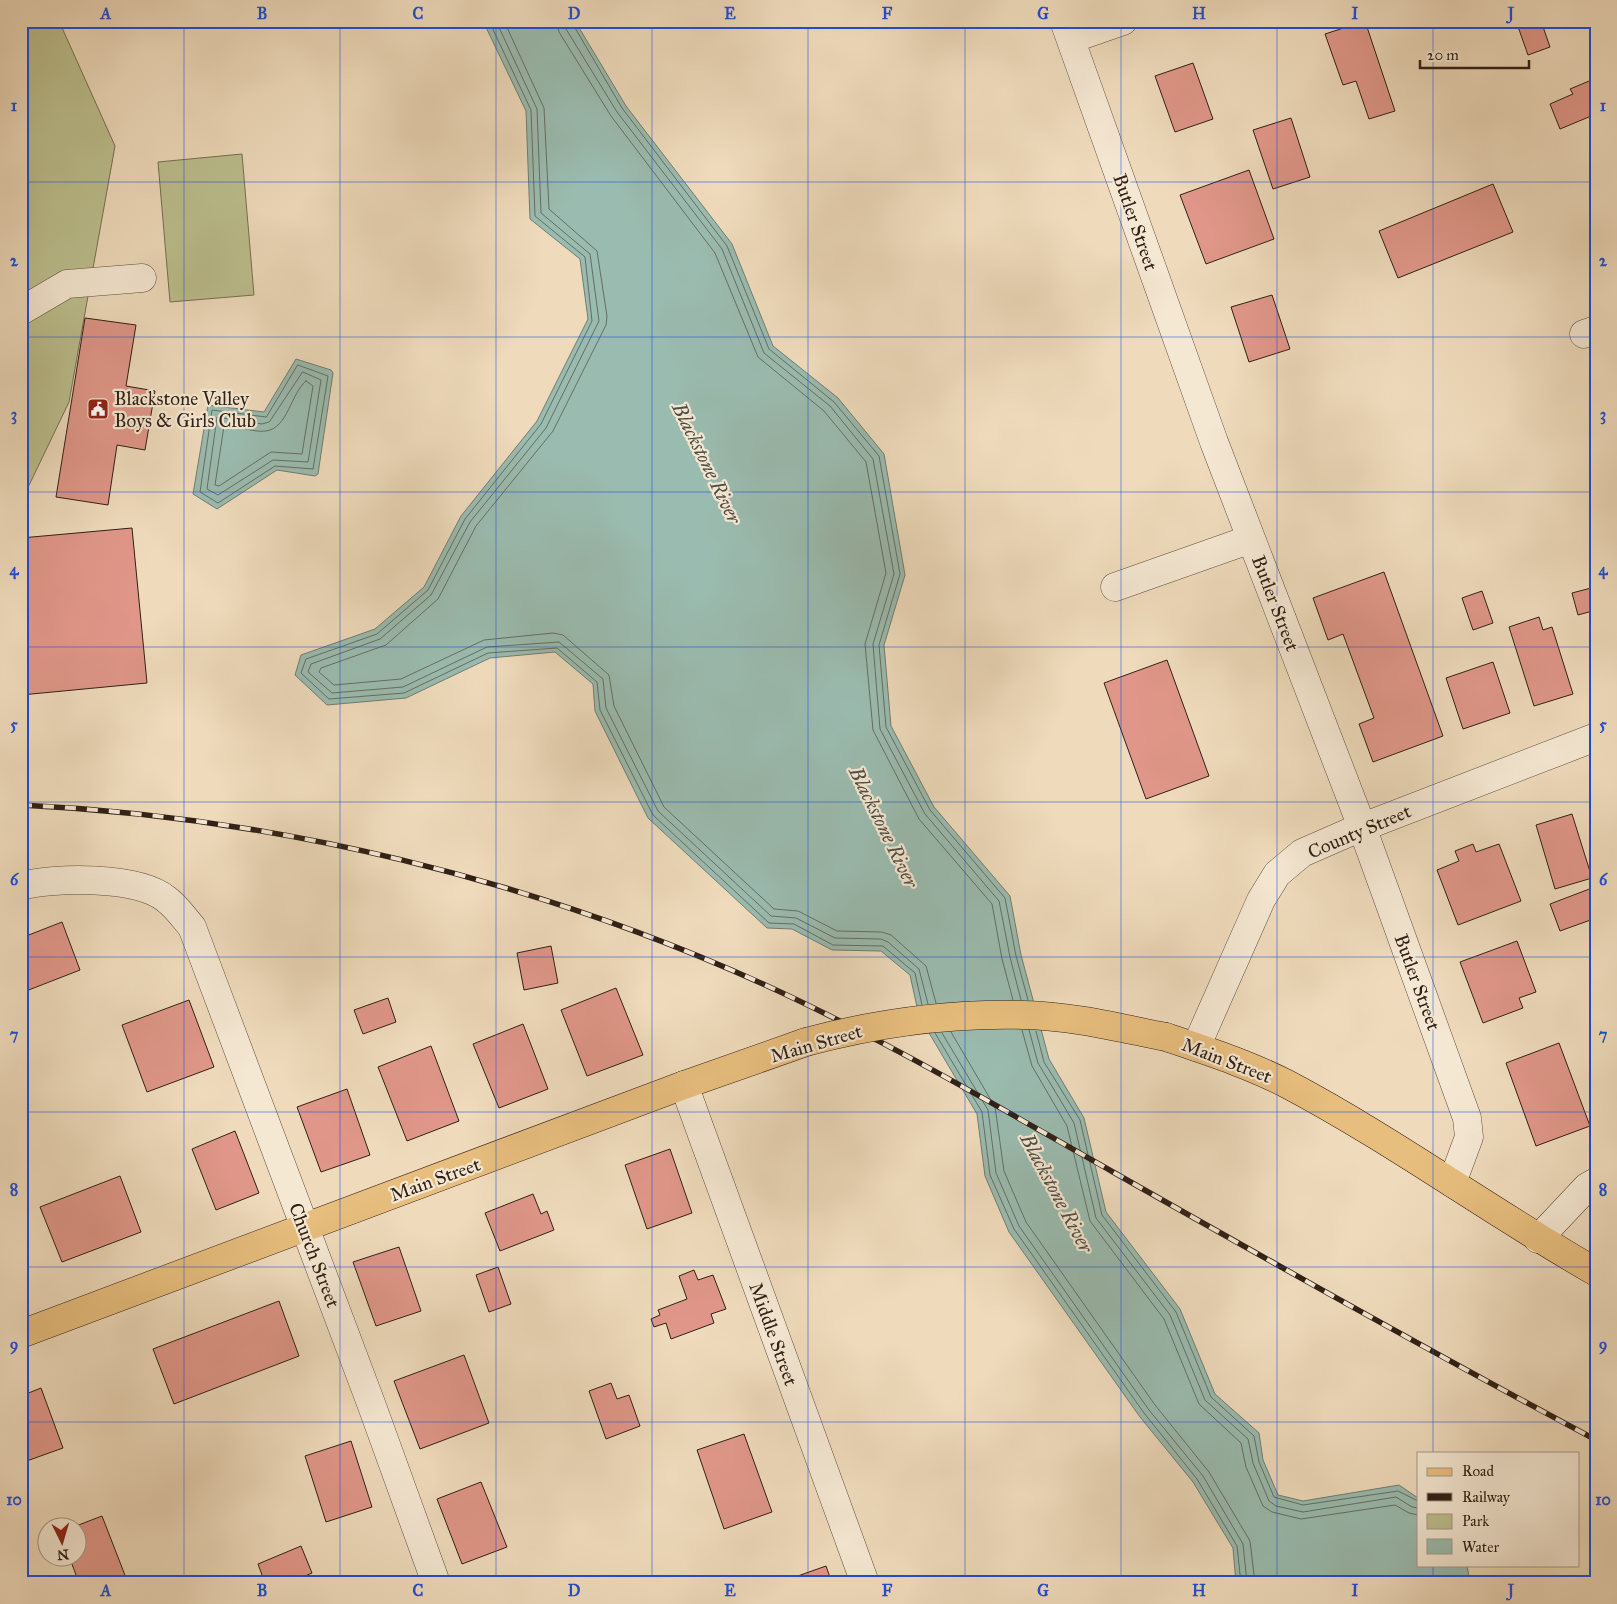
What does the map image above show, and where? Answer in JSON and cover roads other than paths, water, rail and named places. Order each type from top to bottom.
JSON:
[{"type":"main road","name":"Main Street","points":[[21,1334],[304,1227],[806,1042],[855,1029],[914,1020],[1010,1015],[1072,1020],[1166,1037],[1230,1059],[1286,1084],[1452,1183],[1538,1239],[1596,1272]]},
{"type":"street","points":[[1068,30],[1123,21]]},
{"type":"street","name":"Butler Street","points":[[1068,30],[1214,442],[1362,827],[1468,1118],[1469,1137],[1452,1183]]},
{"type":"street","points":[[21,311],[68,284],[142,278]]},
{"type":"street","points":[[1115,587],[1252,540]]},
{"type":"street","name":"County Street","points":[[1196,1047],[1261,900],[1277,874],[1302,853],[1362,827],[1596,737]]},
{"type":"street","name":"Church Street","points":[[21,886],[35,882],[86,880],[128,884],[165,898],[192,927],[372,1406],[436,1583]]},
{"type":"street","name":"Middle Street","points":[[684,1086],[865,1583]]},
{"type":"street","points":[[1538,1239],[1587,1186],[1596,1182]]},
{"type":"water","name":"Blackstone River","points":[[483,21],[575,21],[626,106],[732,244],[773,346],[838,398],[884,454],[905,575],[884,645],[891,726],[934,807],[1010,896],[1021,955],[1049,1059],[1084,1118],[1106,1212],[1180,1309],[1215,1394],[1259,1433],[1263,1460],[1278,1495],[1303,1501],[1399,1485],[1417,1497],[1417,1566],[1467,1566],[1470,1583],[1236,1583],[1233,1548],[1193,1482],[1140,1417],[1009,1232],[985,1176],[977,1114],[919,1016],[910,975],[881,951],[832,950],[792,929],[767,928],[648,818],[595,711],[593,684],[555,652],[490,658],[406,698],[327,705],[295,675],[301,655],[375,629],[424,587],[461,516],[537,421],[588,319],[580,259],[530,219],[526,111]]},
{"type":"water","points":[[296,359],[331,370],[333,373],[318,474],[315,476],[277,470],[217,509],[193,494],[208,405],[264,412]]},
{"type":"railway","points":[[21,805],[117,812],[212,823],[307,839],[401,860],[494,884],[585,913],[675,947],[763,984],[853,1027],[984,1098],[1353,1308],[1596,1440]]},
{"type":"place","name":"Blackstone Valley Boys & Girls Club","points":[[98,409]]}]
